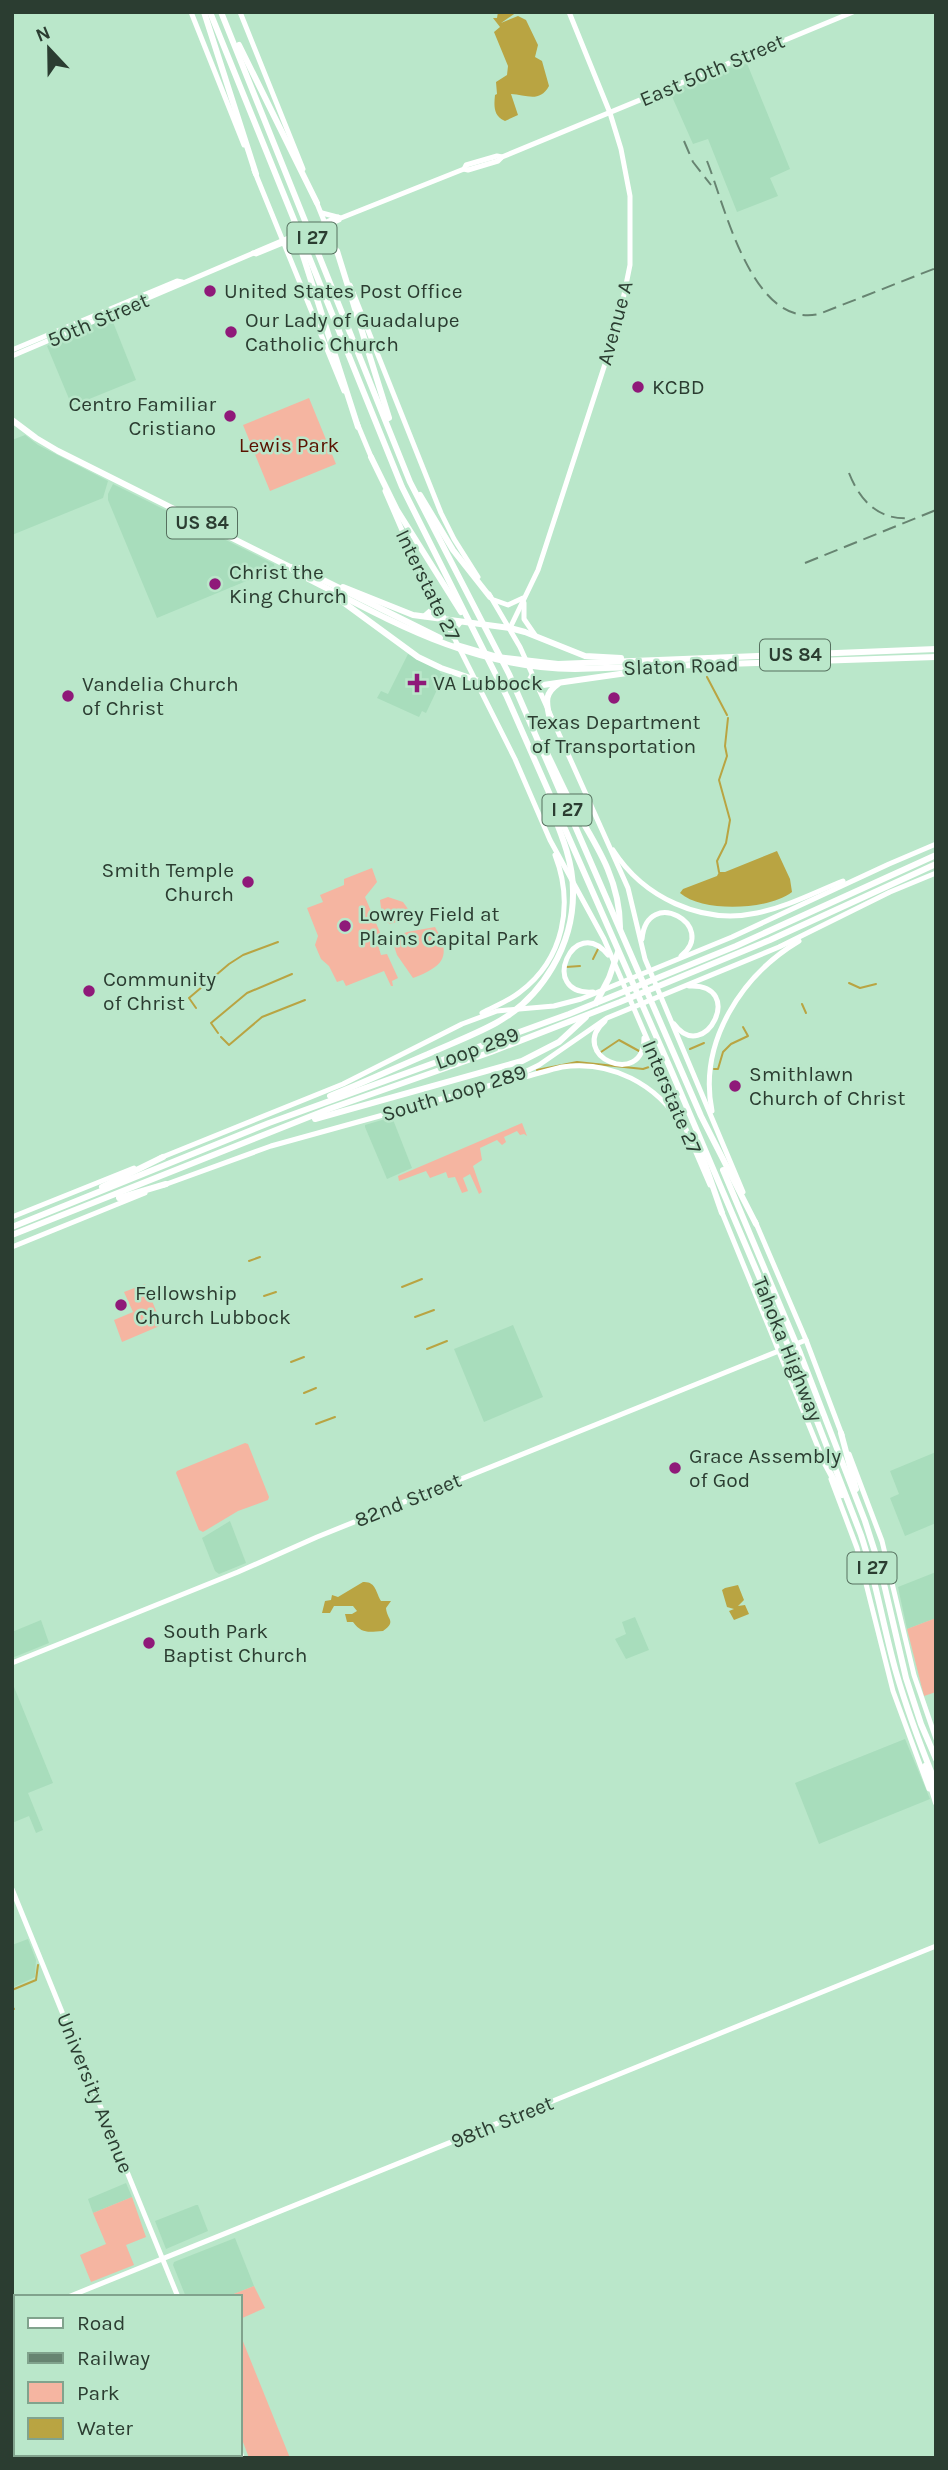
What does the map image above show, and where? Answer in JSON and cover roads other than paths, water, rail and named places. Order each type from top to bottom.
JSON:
[{"type":"highway","points":[[204,12],[256,174]]},
{"type":"highway","name":"I 27","points":[[210,12],[402,487],[507,697],[691,1118]]},
{"type":"highway","points":[[223,12],[317,203]]},
{"type":"highway","name":"I 27","points":[[223,12],[402,464],[429,522],[509,674],[701,1116]]},
{"type":"highway","points":[[284,194],[358,427]]},
{"type":"highway","points":[[336,249],[402,464]]},
{"type":"highway","name":"US 84","points":[[12,419],[58,451],[290,567],[307,572],[430,637]]},
{"type":"highway","points":[[371,457],[397,510],[472,626]]},
{"type":"highway","points":[[406,472],[453,550],[490,597]]},
{"type":"highway","name":"US 84","points":[[290,567],[295,572],[430,637]]},
{"type":"highway","points":[[307,572],[421,617],[510,628],[585,656],[655,660]]},
{"type":"highway","points":[[313,581],[410,652],[441,668],[478,681],[536,686],[686,666]]},
{"type":"highway","points":[[421,617],[433,610],[433,595]]},
{"type":"highway","points":[[453,636],[460,622]]},
{"type":"highway","name":"Slaton Road","points":[[430,637],[466,653],[497,661],[548,666],[686,666],[936,657]]},
{"type":"highway","name":"Slaton Road","points":[[548,666],[936,649]]},
{"type":"highway","points":[[714,665],[715,657]]},
{"type":"highway","points":[[270,1133],[522,1061],[569,1035],[595,1005],[616,960],[621,926],[616,890],[606,862],[568,797],[509,674]]},
{"type":"highway","points":[[522,686],[528,683],[532,676]]},
{"type":"highway","points":[[549,715],[547,697],[552,688],[560,683]]},
{"type":"highway","points":[[269,1124],[497,1023],[533,994],[553,967],[564,942],[573,890],[568,854],[547,798],[545,784]]},
{"type":"highway","name":"Loop 289","points":[[12,1235],[329,1109],[502,1048],[620,1002],[936,855]]},
{"type":"highway","name":"Loop 289","points":[[12,1227],[269,1124],[782,935],[936,864]]},
{"type":"highway","points":[[701,1116],[756,1224]]},
{"type":"highway","name":"Tahoka Highway","points":[[701,1116],[800,1353],[865,1521],[881,1571],[901,1659],[920,1721],[936,1759]]},
{"type":"highway","points":[[691,1118],[722,1213]]},
{"type":"highway","name":"Tahoka Highway","points":[[691,1118],[783,1333],[858,1525],[910,1717],[936,1784]]},
{"type":"highway","points":[[29,1220],[163,1157]]},
{"type":"highway","points":[[87,1207],[166,1184]]},
{"type":"highway","points":[[841,1433],[865,1521]]},
{"type":"highway","points":[[821,1456],[858,1525]]},
{"type":"highway","points":[[910,1717],[936,1804]]},
{"type":"highway","points":[[920,1721],[936,1752]]},
{"type":"main road","name":"Interstate 27","points":[[191,12],[393,513],[478,681],[548,835],[616,969],[722,1213],[821,1456]]},
{"type":"main road","name":"Interstate 27","points":[[240,12],[317,203],[322,225],[336,249],[442,514],[461,551],[510,628],[631,895],[645,959],[806,1340],[841,1433]]},
{"type":"main road","name":"Avenue A","points":[[510,628],[538,570],[611,344],[627,283],[632,239],[630,196],[621,149],[610,113],[569,12]]},
{"type":"main road","name":"East 50th Street","points":[[610,113],[853,12]]},
{"type":"main road","name":"50th Street","points":[[12,356],[262,248],[464,169],[498,161],[502,157],[610,113]]},
{"type":"main road","points":[[262,248],[270,242],[275,233],[270,210]]},
{"type":"main road","points":[[320,211],[326,216],[339,218],[332,232],[336,249]]},
{"type":"main road","name":"50th Street","points":[[253,253],[269,249],[285,240]]},
{"type":"main road","points":[[269,249],[281,250],[290,260]]},
{"type":"main road","name":"50th Street","points":[[12,350],[177,281],[182,282]]},
{"type":"main road","points":[[490,597],[497,603],[508,606],[526,596]]},
{"type":"main road","points":[[526,596],[524,619],[536,636]]},
{"type":"main road","points":[[588,803],[615,852],[635,876],[662,898],[701,913],[730,916],[760,913],[889,864]]},
{"type":"main road","points":[[12,1217],[343,1084],[522,991],[537,976],[555,948],[563,925],[565,892],[560,867],[548,835]]},
{"type":"main road","points":[[462,1024],[505,1010],[563,1004],[599,991],[732,937],[936,844]]},
{"type":"main road","name":"South Loop 289","points":[[12,1247],[166,1184],[271,1146],[493,1085],[530,1071],[599,1021],[779,947],[936,873]]},
{"type":"main road","points":[[645,959],[642,939],[644,928],[654,916],[666,912],[677,914],[683,919],[691,934],[687,951],[672,961]]},
{"type":"main road","points":[[725,1148],[712,1108],[709,1080],[712,1055],[725,1020],[738,998],[764,968],[792,945],[835,919]]},
{"type":"main road","points":[[599,991],[580,991],[567,981],[564,967],[569,952],[580,945],[597,945],[605,951],[616,969]]},
{"type":"main road","points":[[666,1010],[676,1027],[687,1034],[700,1034],[714,1024],[719,1010],[713,994],[700,986],[680,989]]},
{"type":"main road","points":[[615,1014],[600,1025],[595,1036],[598,1053],[610,1063],[625,1065],[638,1056],[644,1043],[642,1028]]},
{"type":"main road","points":[[493,1085],[563,1067],[591,1066],[614,1071],[643,1084],[657,1096],[675,1115],[691,1142]]},
{"type":"main road","points":[[772,1335],[780,1341],[788,1339],[799,1333],[800,1326]]},
{"type":"main road","name":"82nd Street","points":[[12,1663],[806,1340]]},
{"type":"main road","name":"Tahoka Highway","points":[[841,1433],[881,1541],[912,1665],[936,1739]]},
{"type":"main road","points":[[821,1456],[858,1548],[893,1691],[936,1804]]},
{"type":"main road","name":"University Avenue","points":[[12,1889],[177,2295]]},
{"type":"main road","name":"98th Street","points":[[73,2295],[936,1946]]},
{"type":"water","points":[[498,12],[517,12],[501,23],[518,16],[526,20],[538,45],[535,57],[542,61],[549,86],[541,95],[532,97],[511,94],[518,115],[505,121],[496,113],[495,106],[496,82],[507,75],[508,66],[494,32],[500,27],[493,18],[497,18]]},
{"type":"water","points":[[777,851],[790,879],[792,892],[782,898],[768,903],[736,907],[704,904],[680,893],[683,889],[717,876],[719,872]]},
{"type":"water","points":[[363,1582],[373,1585],[381,1601],[391,1601],[386,1608],[390,1625],[383,1631],[366,1631],[359,1629],[353,1622],[347,1622],[345,1614],[357,1611],[353,1606],[334,1606],[330,1613],[322,1613],[325,1601],[331,1600],[332,1595],[338,1597]]},
{"type":"water","points":[[738,1585],[744,1600],[738,1606],[745,1605],[749,1614],[734,1620],[729,1611],[734,1609],[727,1607],[722,1590]]},
{"type":"waterway","points":[[707,677],[727,715]]},
{"type":"waterway","points":[[719,872],[717,861],[726,843],[730,820],[719,780],[727,756],[725,746],[728,718]]},
{"type":"waterway","points":[[196,1008],[189,998],[229,964],[243,955],[278,942]]},
{"type":"waterway","points":[[593,959],[598,949]]},
{"type":"waterway","points":[[566,967],[580,966]]},
{"type":"waterway","points":[[218,1033],[211,1023],[247,993],[292,974]]},
{"type":"waterway","points":[[849,983],[860,988],[876,984]]},
{"type":"waterway","points":[[221,1037],[229,1045],[262,1017],[305,1000]]},
{"type":"waterway","points":[[802,1004],[806,1013]]},
{"type":"waterway","points":[[714,1069],[718,1069],[723,1052],[731,1044],[748,1036],[743,1027]]},
{"type":"waterway","points":[[601,1052],[619,1040],[639,1051]]},
{"type":"waterway","points":[[690,1049],[704,1043]]},
{"type":"waterway","points":[[537,1070],[577,1062],[643,1069],[652,1066]]},
{"type":"waterway","points":[[249,1261],[260,1257]]},
{"type":"waterway","points":[[402,1287],[422,1279]]},
{"type":"waterway","points":[[264,1296],[276,1292]]},
{"type":"waterway","points":[[415,1317],[434,1310]]},
{"type":"waterway","points":[[427,1349],[447,1341]]},
{"type":"waterway","points":[[291,1362],[304,1357]]},
{"type":"waterway","points":[[304,1393],[316,1388]]},
{"type":"waterway","points":[[316,1424],[335,1417]]},
{"type":"waterway","points":[[12,1990],[36,1980],[38,1965]]},
{"type":"railway","points":[[684,141],[693,162],[711,185]]},
{"type":"railway","points":[[707,161],[745,260],[759,284],[776,303],[796,314],[819,314],[936,268]]},
{"type":"railway","points":[[849,473],[859,492],[872,507],[889,516],[911,518]]},
{"type":"railway","points":[[805,563],[936,510]]},
{"type":"place","name":"United States Post Office","points":[[210,291]]},
{"type":"place","name":"Our Lady of Guadalupe Catholic Church","points":[[231,332]]},
{"type":"place","name":"KCBD","points":[[638,387]]},
{"type":"place","name":"Centro Familiar Cristiano","points":[[230,416]]},
{"type":"place","name":"Christ the King Church","points":[[215,584]]},
{"type":"place","name":"VA Lubbock","points":[[417,683]]},
{"type":"place","name":"Vandelia Church of Christ","points":[[68,696]]},
{"type":"place","name":"Texas Department of Transportation","points":[[614,698]]},
{"type":"place","name":"Smith Temple Church","points":[[248,882]]},
{"type":"place","name":"Lowrey Field at Plains Capital Park","points":[[345,926]]},
{"type":"place","name":"Community of Christ","points":[[89,991]]},
{"type":"place","name":"Smithlawn Church of Christ","points":[[735,1086]]},
{"type":"place","name":"Fellowship Church Lubbock","points":[[121,1305]]},
{"type":"place","name":"Grace Assembly of God","points":[[675,1468]]},
{"type":"place","name":"South Park Baptist Church","points":[[149,1643]]},
{"type":"park label","name":"Lewis Park","points":[[289,445]]}]
